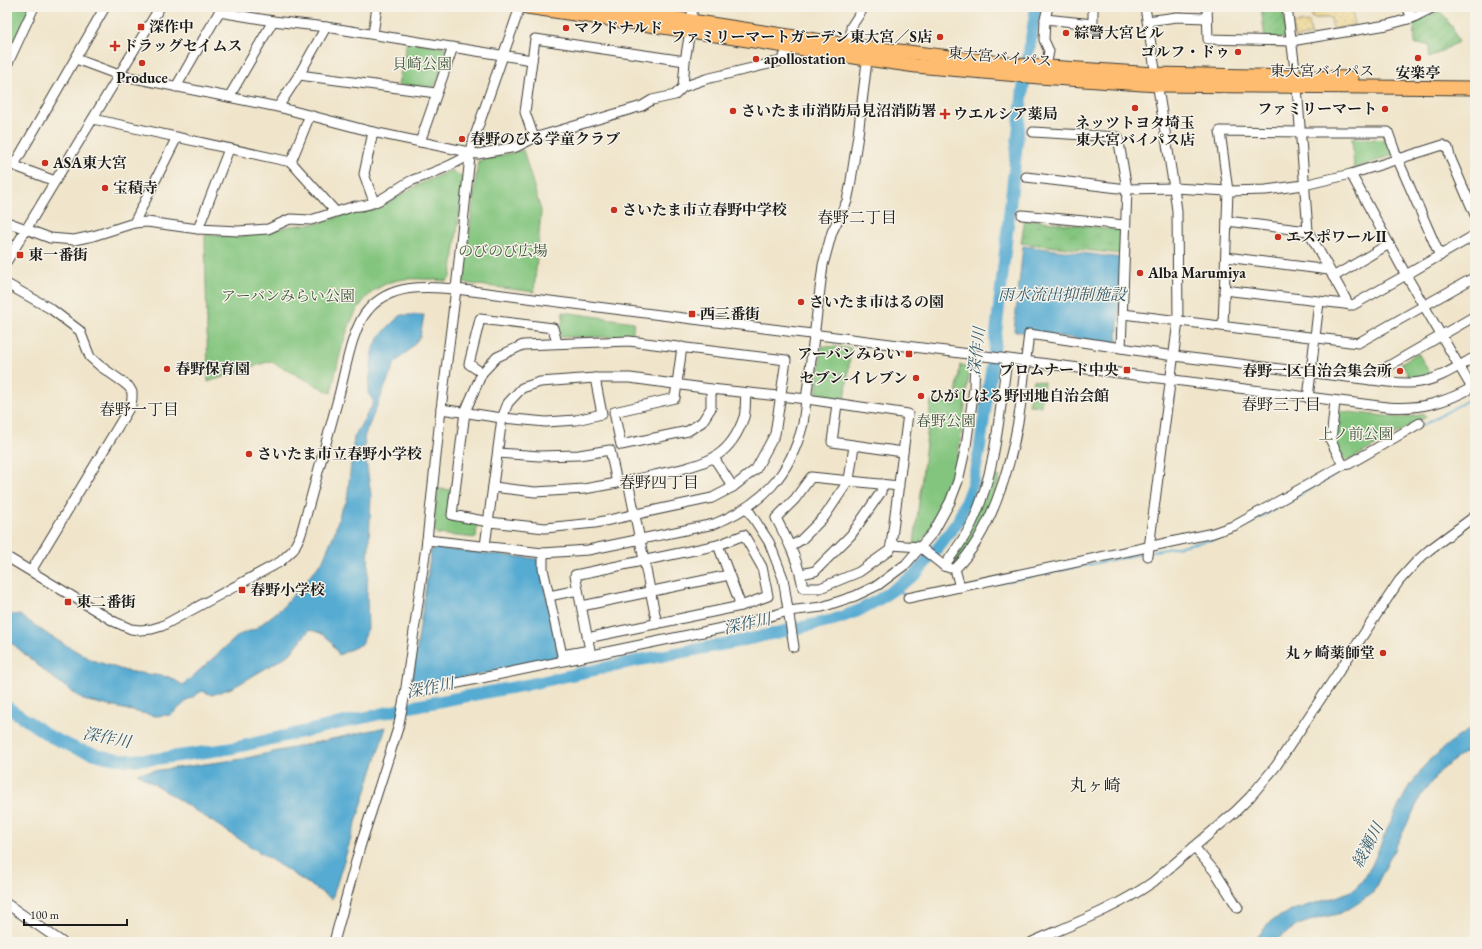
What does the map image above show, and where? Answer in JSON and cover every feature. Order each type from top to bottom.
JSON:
[{"type":"highway","name":"東大宮バイパス","points":[[527,7],[848,45],[868,53]]},
{"type":"highway","name":"東大宮バイパス","points":[[600,7],[790,47],[868,53],[1017,70],[1042,70],[1156,80],[1296,82],[1475,88]]},
{"type":"highway","name":"東大宮バイパス","points":[[1296,82],[1475,80]]},
{"type":"street","points":[[7,65],[34,7]]},
{"type":"street","points":[[55,181],[10,164],[76,59],[105,7]]},
{"type":"street","points":[[7,261],[160,7]]},
{"type":"street","points":[[373,34],[377,7]]},
{"type":"street","points":[[334,942],[360,847],[398,728],[405,694],[427,540],[471,147],[520,7]]},
{"type":"street","points":[[683,88],[685,61],[693,7]]},
{"type":"street","points":[[848,45],[851,35],[851,27],[864,7]]},
{"type":"street","points":[[1042,70],[1049,51],[1044,40],[1045,19],[1048,7]]},
{"type":"street","points":[[1045,19],[1092,24],[1093,7]]},
{"type":"street","points":[[1145,7],[1177,210],[1178,320],[1172,381],[1149,551]]},
{"type":"street","points":[[1207,7],[1208,39],[1291,41],[1387,25],[1412,18],[1434,7]]},
{"type":"street","points":[[1287,7],[1296,82],[1308,231],[1349,305]]},
{"type":"street","points":[[1407,7],[1412,18]]},
{"type":"street","points":[[176,87],[221,9],[273,21],[373,34],[532,60]]},
{"type":"street","points":[[1146,21],[1177,17],[1207,18]]},
{"type":"street","points":[[230,97],[273,21]]},
{"type":"street","points":[[278,107],[299,75],[326,27]]},
{"type":"street","points":[[534,138],[525,112],[535,39],[685,61]]},
{"type":"street","points":[[420,142],[436,93],[454,47]]},
{"type":"street","points":[[76,59],[119,74],[278,107],[373,132],[478,154],[516,147],[534,138],[642,106],[652,100],[675,95],[683,88],[706,79],[781,60],[790,47]]},
{"type":"street","points":[[427,540],[543,553],[588,550],[714,524],[747,508],[769,490],[792,456],[803,424],[823,265],[832,232],[847,201],[858,135],[868,53]]},
{"type":"street","points":[[299,75],[436,93]]},
{"type":"street","points":[[291,162],[310,115]]},
{"type":"street","points":[[93,119],[291,162],[335,211]]},
{"type":"street","points":[[1223,326],[1228,191],[1220,131],[1388,132],[1398,160],[1440,256]]},
{"type":"street","points":[[373,132],[364,174],[374,202]]},
{"type":"street","points":[[1033,132],[1118,137],[1127,189],[1121,348]]},
{"type":"street","points":[[134,223],[177,137]]},
{"type":"street","points":[[1026,177],[1127,189],[1174,188],[1228,191],[1266,190],[1304,185],[1351,174],[1444,145],[1448,148],[1450,158],[1475,215]]},
{"type":"street","points":[[198,229],[229,149]]},
{"type":"street","points":[[7,222],[50,238],[74,240],[93,236],[134,223],[146,222],[198,229],[238,231],[268,229],[290,219],[311,220],[335,211],[374,202],[412,181],[463,160],[471,153]]},
{"type":"street","points":[[7,557],[115,622],[131,629],[140,630],[152,629],[172,621],[280,562],[292,550],[301,534],[357,328],[365,314],[386,296],[405,289],[416,287],[456,289],[1172,381],[1387,407],[1416,408],[1442,402],[1473,387],[1459,366],[1406,275],[1351,174]]},
{"type":"street","points":[[1022,215],[1125,225]]},
{"type":"street","points":[[1227,221],[1308,231]]},
{"type":"street","points":[[1224,290],[1353,305],[1475,235]]},
{"type":"street","points":[[1226,256],[1331,273],[1389,244]]},
{"type":"street","points":[[1123,314],[1358,343],[1475,277]]},
{"type":"street","points":[[7,284],[51,309],[80,331],[90,357],[100,366],[124,382],[132,392],[131,405],[31,571]]},
{"type":"street","points":[[1308,398],[1319,302]]},
{"type":"street","points":[[1370,380],[1380,371],[1475,316]]},
{"type":"street","points":[[482,373],[469,364],[480,319],[553,328],[557,343]]},
{"type":"street","points":[[955,569],[965,559],[978,539],[995,506],[1006,474],[1018,422],[1029,334],[1174,356],[1370,380],[1408,383],[1422,382],[1436,377],[1475,357]]},
{"type":"street","points":[[629,341],[786,360],[782,397],[775,434],[756,469],[733,487],[712,498],[595,523],[545,528],[489,522],[452,515],[465,412],[482,373],[497,357],[523,345],[557,343],[629,341]]},
{"type":"street","points":[[682,347],[675,398],[614,412],[621,445],[688,431],[702,422],[710,408],[711,389]]},
{"type":"street","points":[[405,694],[746,623],[788,611],[822,607],[855,596],[878,584],[906,564],[934,531],[950,502],[958,481],[967,439],[977,356]]},
{"type":"street","points":[[944,566],[960,544],[972,523],[984,494],[992,467],[1005,359]]},
{"type":"street","points":[[441,409],[502,418],[546,422],[576,420],[602,414],[595,378]]},
{"type":"street","points":[[485,546],[502,418],[508,403],[522,388],[540,382],[595,378],[630,378],[711,389],[807,399],[908,414],[899,486],[890,550],[859,572],[820,588],[804,588],[801,574],[791,546],[776,518],[795,499],[811,477],[899,486]]},
{"type":"street","points":[[657,624],[628,481],[698,465],[714,458],[725,449],[736,435],[744,416],[746,393]]},
{"type":"street","points":[[1336,401],[1331,441],[1343,466]]},
{"type":"street","points":[[837,404],[832,442],[903,452]]},
{"type":"street","points":[[908,598],[1149,551],[1213,534],[1236,525],[1349,464],[1420,423]]},
{"type":"street","points":[[791,546],[801,540],[825,516],[849,480],[854,446]]},
{"type":"street","points":[[493,487],[535,492],[584,489],[617,483],[610,450],[579,455],[539,456],[498,453]]},
{"type":"street","points":[[714,458],[733,487]]},
{"type":"street","points":[[801,574],[814,571],[851,535],[881,492],[882,484]]},
{"type":"street","points":[[747,508],[769,542],[783,578],[794,647]]},
{"type":"street","points":[[1032,942],[1139,892],[1153,882],[1245,802],[1276,766],[1383,604],[1408,570],[1430,550],[1475,516]]},
{"type":"street","points":[[769,542],[784,533]]},
{"type":"street","points":[[543,553],[544,569],[549,596],[562,655],[590,650],[575,575],[718,545],[744,535],[762,567],[768,596],[741,606],[588,638]]},
{"type":"street","points":[[718,545],[741,606]]},
{"type":"street","points":[[891,545],[920,547],[944,566],[955,569]]},
{"type":"street","points":[[762,567],[777,563]]},
{"type":"street","points":[[955,569],[960,587]]},
{"type":"street","points":[[582,606],[729,575]]},
{"type":"street","points":[[549,596],[578,590]]},
{"type":"street","points":[[1194,847],[1216,873],[1238,908]]},
{"type":"street","points":[[7,904],[62,942]]},
{"type":"green space","points":[[7,7],[31,7],[7,57]]},
{"type":"green space","points":[[1261,7],[1282,7],[1287,38],[1265,39]]},
{"type":"green space","points":[[1439,10],[1447,19],[1450,26],[1452,26],[1458,42],[1429,58],[1429,45],[1415,44],[1414,22]]},
{"type":"green space","name":"貝崎公園","points":[[407,41],[451,48],[433,90],[398,85]]},
{"type":"green space","points":[[1352,138],[1389,140],[1395,154],[1354,169]]},
{"type":"green space","name":"のびのび広場","points":[[523,150],[541,211],[534,292],[463,283],[478,161]]},
{"type":"green space","name":"アーバンみらい公園","points":[[451,170],[464,178],[451,277],[447,281],[419,279],[398,280],[376,289],[364,300],[355,313],[348,328],[338,361],[331,393],[270,361],[208,382],[205,235],[239,237],[291,226],[320,223],[355,211],[375,210],[418,185]]},
{"type":"green space","points":[[1025,219],[1121,230],[1121,254],[1021,243]]},
{"type":"green space","points":[[563,312],[634,322],[632,337],[560,337],[558,326],[562,325]]},
{"type":"green space","points":[[822,346],[851,348],[845,401],[816,397]]},
{"type":"green space","points":[[1418,353],[1431,375],[1411,379],[1401,363]]},
{"type":"green space","name":"春野公園","points":[[960,365],[970,366],[955,481],[932,528],[919,544],[914,544],[931,401],[955,404]]},
{"type":"green space","points":[[1033,380],[1044,382],[1041,406],[1029,405]]},
{"type":"green space","name":"上ノ前公園","points":[[1339,411],[1403,418],[1424,414],[1426,417],[1348,461],[1345,460],[1334,441]]},
{"type":"green space","points":[[993,475],[1000,477],[992,503],[974,540],[955,566],[949,564]]},
{"type":"green space","points":[[438,489],[452,490],[448,520],[477,524],[476,538],[437,534],[432,528]]},
{"type":"sand","points":[[1323,7],[1352,7],[1354,25],[1333,29],[1331,18],[1312,18],[1312,12],[1324,11]]},
{"type":"sand","points":[[1309,22],[1311,35],[1296,38],[1294,36],[1292,24]]},
{"type":"water","name":"雨水流出抑制施設","points":[[1023,246],[1122,258],[1117,343],[1014,331]]},
{"type":"water","points":[[401,315],[424,315],[420,337],[395,363],[364,437],[365,445],[363,448],[371,495],[367,594],[368,628],[362,644],[339,655],[324,635],[309,630],[290,654],[234,687],[212,695],[202,691],[188,700],[171,715],[155,716],[83,700],[47,673],[13,644],[7,643],[7,614],[20,615],[50,636],[92,660],[126,671],[169,677],[183,685],[239,635],[255,629],[282,608],[322,562],[334,534],[341,510],[347,501],[354,437],[374,402],[368,393],[373,349],[381,335]]},
{"type":"water","points":[[434,548],[539,559],[559,658],[443,682],[411,687],[431,551]]},
{"type":"water","points":[[1475,725],[1475,745],[1441,770],[1422,794],[1372,894],[1338,914],[1298,925],[1281,936],[1276,942],[1253,942],[1272,920],[1296,909],[1339,896],[1353,890],[1362,881],[1372,865],[1389,825],[1406,792],[1424,766],[1448,744]]},
{"type":"water","points":[[386,727],[332,899],[137,773],[242,759]]},
{"type":"waterway","name":"深作川","points":[[7,707],[51,737],[77,749],[106,757],[127,760],[156,759],[233,748],[410,707],[741,641],[833,620],[858,611],[878,600],[916,574],[940,545],[958,521],[972,485],[979,453],[995,343],[1023,89],[1036,7]]},
{"type":"waterway","points":[[1422,426],[1475,396]]},
{"type":"waterway","points":[[1151,552],[1215,539],[1237,531],[1347,468]]},
{"type":"waterway","points":[[937,596],[1146,553]]},
{"type":"waterway","points":[[897,587],[906,598]]},
{"type":"place","name":"深作中","points":[[141,27]]},
{"type":"place","name":"マクドナルド","points":[[566,28]]},
{"type":"place","name":"綜警大宮ビル","points":[[1066,33]]},
{"type":"place","name":"ファミリーマートガーデン東大宮／S店","points":[[940,37]]},
{"type":"place","name":"ドラッグセイムス","points":[[115,46]]},
{"type":"place","name":"ゴルフ・ドゥ","points":[[1238,52]]},
{"type":"place","name":"安楽亭","points":[[1418,58]]},
{"type":"place","name":"apollostation","points":[[756,59]]},
{"type":"place","name":"Produce","points":[[142,63]]},
{"type":"place","name":"ネッツトヨタ埼玉 東大宮バイパス店","points":[[1135,108]]},
{"type":"place","name":"ファミリーマート","points":[[1385,109]]},
{"type":"place","name":"さいたま市消防局見沼消防署","points":[[733,111]]},
{"type":"place","name":"ウエルシア薬局","points":[[945,114]]},
{"type":"place","name":"春野のびる学童クラブ","points":[[462,139]]},
{"type":"place","name":"ASA東大宮","points":[[45,163]]},
{"type":"place","name":"宝積寺","points":[[105,188]]},
{"type":"place","name":"さいたま市立春野中学校","points":[[614,210]]},
{"type":"place","name":"エスポワールⅡ","points":[[1278,237]]},
{"type":"place","name":"東一番街","points":[[20,255]]},
{"type":"place","name":"Alba Marumiya","points":[[1140,273]]},
{"type":"place","name":"さいたま市はるの園","points":[[801,302]]},
{"type":"place","name":"西三番街","points":[[692,314]]},
{"type":"place","name":"アーバンみらい","points":[[909,354]]},
{"type":"place","name":"春野保育園","points":[[167,369]]},
{"type":"place","name":"プロムナード中央","points":[[1127,370]]},
{"type":"place","name":"春野一区自治会集会所","points":[[1400,371]]},
{"type":"place","name":"セブン-イレブン","points":[[916,378]]},
{"type":"place","name":"ひがしはる野団地自治会館","points":[[921,396]]},
{"type":"place","name":"さいたま市立春野小学校","points":[[249,454]]},
{"type":"place","name":"春野小学校","points":[[242,590]]},
{"type":"place","name":"東二番街","points":[[68,602]]},
{"type":"place","name":"丸ヶ崎薬師堂","points":[[1383,653]]},
{"type":"district","name":"春野二丁目","points":[[857,217]]},
{"type":"district","name":"春野三丁目","points":[[1281,404]]},
{"type":"district","name":"春野一丁目","points":[[139,409]]},
{"type":"district","name":"春野四丁目","points":[[659,482]]},
{"type":"district","name":"丸ヶ崎","points":[[1095,785]]},
{"type":"water label","name":"綾瀬川","points":[[1367,845]]}]
